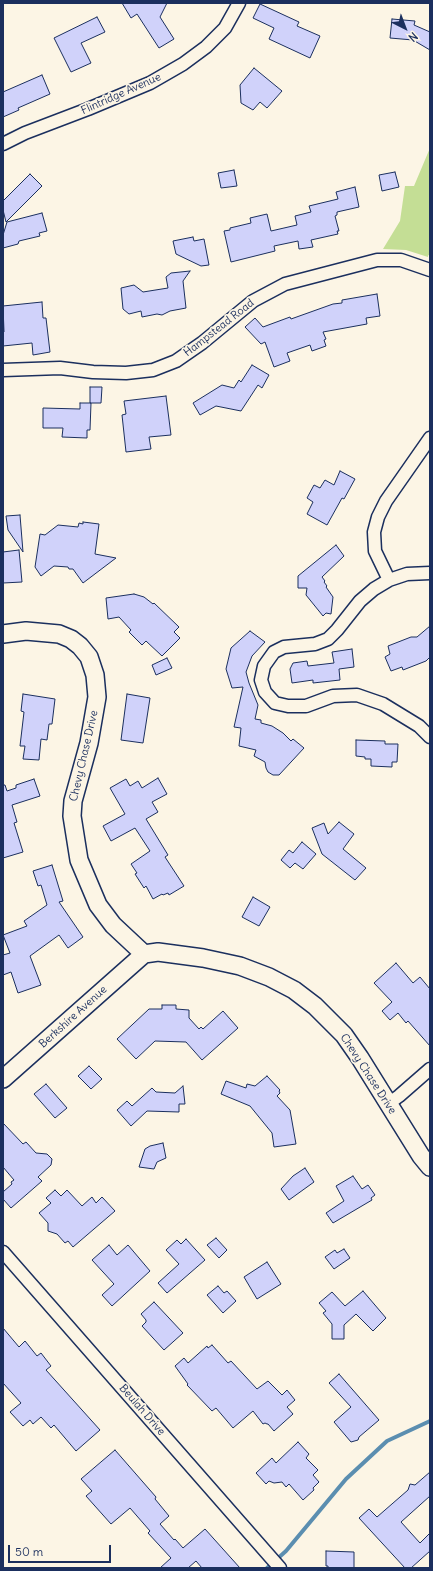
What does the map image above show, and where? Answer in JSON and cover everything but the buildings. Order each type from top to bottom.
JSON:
[{"type":"main road","name":"Chevy Chase Drive","points":[[3,634],[26,631],[59,634],[71,639],[80,646],[89,657],[95,676],[97,697],[89,743],[73,801],[72,816],[79,860],[98,905],[112,924],[144,954],[158,952],[203,958],[240,966],[269,977],[294,990],[315,1006],[344,1036],[360,1058],[421,1156],[430,1167]]},
{"type":"main road","name":"Berkshire Avenue","points":[[3,1079],[144,954]]},
{"type":"street","name":"Flintridge Avenue","points":[[3,144],[150,83],[183,64],[206,47],[225,28],[239,3]]},
{"type":"street","name":"Hampstead Road","points":[[3,370],[60,368],[126,373],[153,370],[176,361],[222,327],[253,300],[284,284],[377,260],[401,260],[430,270]]},
{"type":"street","points":[[389,580],[375,551],[374,532],[378,517],[386,501],[430,438]]},
{"type":"street","points":[[430,573],[406,574],[389,580],[374,589],[365,597],[328,639],[315,644],[284,647],[274,652],[264,666],[261,680],[265,692],[275,703],[288,706],[306,706],[333,696],[357,695],[383,704],[419,726],[430,736]]},
{"type":"street","points":[[388,1104],[430,1069]]},
{"type":"street","name":"Beulah Drive","points":[[3,1252],[280,1568]]},
{"type":"green space","points":[[430,148],[430,256],[428,255],[428,257],[406,250],[383,249],[400,221],[405,186],[414,186]]},
{"type":"waterway","points":[[267,1568],[286,1551],[346,1479],[387,1441],[430,1421]]}]
